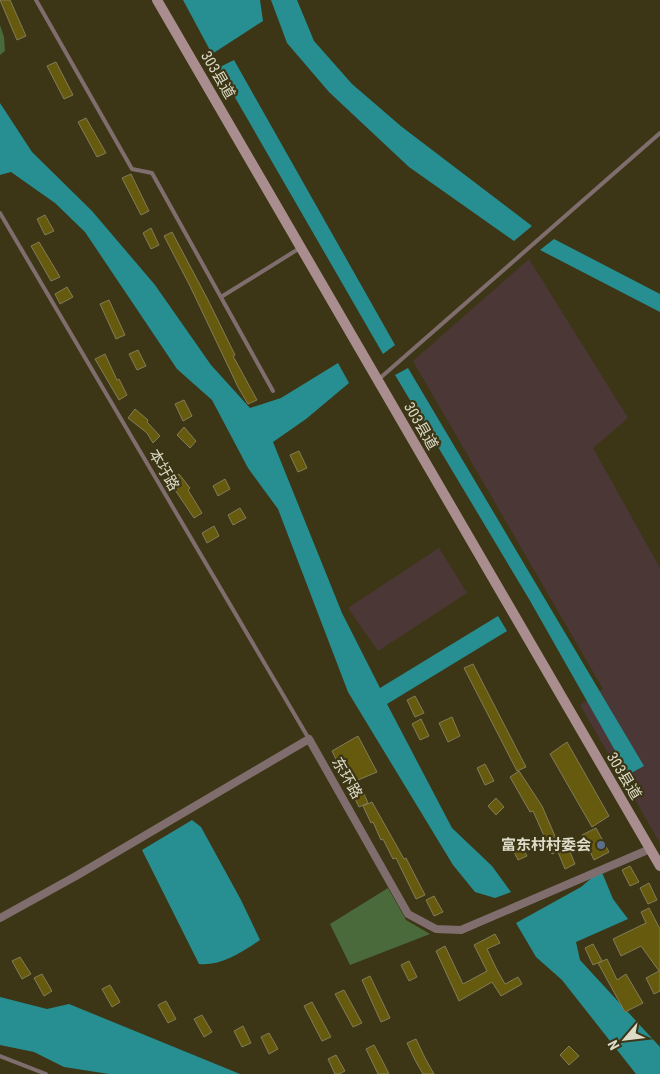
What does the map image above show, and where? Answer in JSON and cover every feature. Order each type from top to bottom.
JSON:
[{"type":"main road","name":"303县道","points":[[157,0],[660,866]]},
{"type":"street","name":"东环路","points":[[309,739],[408,914],[436,929],[461,930],[650,848]]},
{"type":"street","points":[[0,918],[76,876],[309,739]]},
{"type":"lane","points":[[36,0],[132,169],[152,173],[273,391]]},
{"type":"lane","points":[[377,380],[660,133]]},
{"type":"lane","name":"本圩路","points":[[0,213],[309,739]]},
{"type":"lane","points":[[221,297],[301,248]]},
{"type":"lane","points":[[0,1056],[46,1074]]},
{"type":"shaded area","points":[[529,259],[628,418],[593,448],[660,568],[660,843],[580,705],[603,689],[413,361]]},
{"type":"shaded area","points":[[439,548],[467,593],[378,651],[348,608]]},
{"type":"green space","points":[[0,25],[4,37],[5,51],[0,55]]},
{"type":"green space","points":[[388,888],[406,920],[430,934],[350,965],[330,924]]},
{"type":"water","points":[[183,0],[260,0],[263,21],[212,54]]},
{"type":"water","points":[[271,0],[297,0],[314,41],[352,84],[402,127],[532,226],[514,241],[409,167],[329,92],[287,43]]},
{"type":"water","points":[[234,60],[395,345],[383,354],[218,68]]},
{"type":"water","points":[[0,103],[32,152],[92,211],[155,285],[211,365],[250,408],[281,398],[338,363],[349,383],[306,419],[273,442],[342,613],[380,688],[498,616],[507,631],[387,704],[452,828],[492,866],[511,892],[495,898],[475,892],[453,865],[348,692],[278,509],[248,468],[212,400],[177,369],[85,232],[55,203],[11,172],[0,175]]},
{"type":"water","points":[[554,239],[660,294],[660,312],[540,250]]},
{"type":"water","points":[[408,368],[644,766],[622,778],[617,754],[529,599],[395,375]]},
{"type":"water","points":[[192,820],[201,827],[241,900],[260,940],[231,957],[215,963],[199,964],[142,850]]},
{"type":"water","points":[[601,870],[613,899],[628,919],[576,942],[580,960],[660,1047],[660,1074],[636,1074],[562,980],[536,957],[516,923],[581,887]]},
{"type":"water","points":[[0,997],[47,1009],[69,1004],[240,1074],[109,1074],[64,1067],[34,1052],[0,1045]]},
{"type":"building","points":[[0,0],[10,0],[26,36],[17,40]]},
{"type":"building","points":[[56,62],[73,95],[64,99],[47,66]]},
{"type":"building","points":[[86,118],[106,153],[97,157],[78,122]]},
{"type":"building","points":[[131,174],[149,211],[141,215],[122,178]]},
{"type":"building","points":[[45,215],[54,231],[45,235],[37,219]]},
{"type":"building","points":[[151,228],[159,245],[151,249],[143,233]]},
{"type":"building","points":[[172,232],[208,300],[235,355],[233,356],[257,400],[248,404],[238,387],[164,236]]},
{"type":"building","points":[[39,242],[60,277],[51,281],[31,246]]},
{"type":"building","points":[[67,287],[73,297],[60,304],[55,294]]},
{"type":"building","points":[[109,300],[125,335],[116,339],[100,304]]},
{"type":"building","points":[[138,350],[146,366],[137,370],[129,354]]},
{"type":"building","points":[[105,354],[117,380],[119,379],[127,395],[119,400],[95,359]]},
{"type":"building","points":[[184,400],[192,416],[183,421],[175,404]]},
{"type":"building","points":[[135,409],[148,420],[147,422],[160,436],[153,443],[147,433],[128,418]]},
{"type":"building","points":[[184,427],[196,441],[190,448],[177,435]]},
{"type":"building","points":[[299,451],[307,468],[298,472],[290,455]]},
{"type":"building","points":[[179,474],[190,488],[188,490],[202,513],[194,518],[169,481]]},
{"type":"building","points":[[225,479],[230,489],[218,496],[213,486]]},
{"type":"building","points":[[240,508],[246,518],[233,525],[228,515]]},
{"type":"building","points":[[214,526],[219,536],[207,543],[202,533]]},
{"type":"building","points":[[473,664],[526,767],[517,771],[464,668]]},
{"type":"building","points":[[415,696],[424,713],[415,717],[407,700]]},
{"type":"building","points":[[452,717],[460,736],[448,742],[439,723]]},
{"type":"building","points":[[421,719],[429,736],[420,740],[412,724]]},
{"type":"building","points":[[358,736],[377,772],[358,780],[368,803],[359,807],[332,751]]},
{"type":"building","points":[[567,742],[609,816],[592,827],[550,754]]},
{"type":"building","points":[[485,764],[494,781],[485,785],[477,768]]},
{"type":"building","points":[[519,771],[542,806],[561,850],[552,854],[533,811],[530,812],[510,777]]},
{"type":"building","points":[[496,798],[504,807],[496,815],[488,806]]},
{"type":"building","points":[[372,802],[404,859],[406,858],[425,895],[416,899],[396,858],[393,859],[383,839],[381,840],[373,822],[371,823],[363,806]]},
{"type":"building","points":[[596,828],[609,852],[594,860],[582,835]]},
{"type":"building","points":[[519,839],[527,856],[518,860],[510,844]]},
{"type":"building","points":[[568,847],[575,864],[565,869],[558,852]]},
{"type":"building","points":[[630,866],[639,882],[630,886],[622,870]]},
{"type":"building","points":[[649,883],[657,900],[648,904],[640,888]]},
{"type":"building","points":[[434,896],[443,912],[434,916],[426,900]]},
{"type":"building","points":[[649,908],[660,929],[660,991],[654,994],[646,978],[659,971],[641,946],[621,956],[613,939],[646,923],[641,912]]},
{"type":"building","points":[[495,934],[500,943],[487,949],[496,968],[505,984],[518,977],[522,984],[501,996],[492,982],[459,1001],[436,951],[445,946],[463,984],[487,971],[474,945]]},
{"type":"building","points":[[593,944],[602,961],[593,965],[585,948]]},
{"type":"building","points":[[20,957],[31,974],[22,979],[12,961]]},
{"type":"building","points":[[607,959],[617,980],[626,974],[643,1003],[625,1012],[598,963]]},
{"type":"building","points":[[409,961],[417,977],[409,981],[401,965]]},
{"type":"building","points":[[42,974],[52,991],[44,996],[34,978]]},
{"type":"building","points":[[370,976],[390,1018],[381,1022],[362,980]]},
{"type":"building","points":[[110,985],[120,1002],[112,1007],[102,989]]},
{"type":"building","points":[[344,990],[362,1023],[353,1027],[335,994]]},
{"type":"building","points":[[166,1001],[176,1019],[168,1023],[158,1005]]},
{"type":"building","points":[[312,1002],[331,1037],[322,1041],[304,1006]]},
{"type":"building","points":[[202,1015],[212,1032],[204,1037],[194,1019]]},
{"type":"building","points":[[243,1026],[251,1043],[242,1047],[234,1031]]},
{"type":"building","points":[[269,1033],[278,1049],[269,1054],[261,1037]]},
{"type":"building","points":[[416,1039],[434,1074],[423,1074],[415,1060],[407,1043]]},
{"type":"building","points":[[374,1045],[389,1074],[378,1074],[366,1049]]},
{"type":"building","points":[[569,1046],[579,1056],[569,1065],[560,1055]]},
{"type":"building","points":[[336,1055],[345,1071],[339,1074],[335,1074],[328,1059]]},
{"type":"place","name":"富东村村委会","points":[[601,845]]}]
